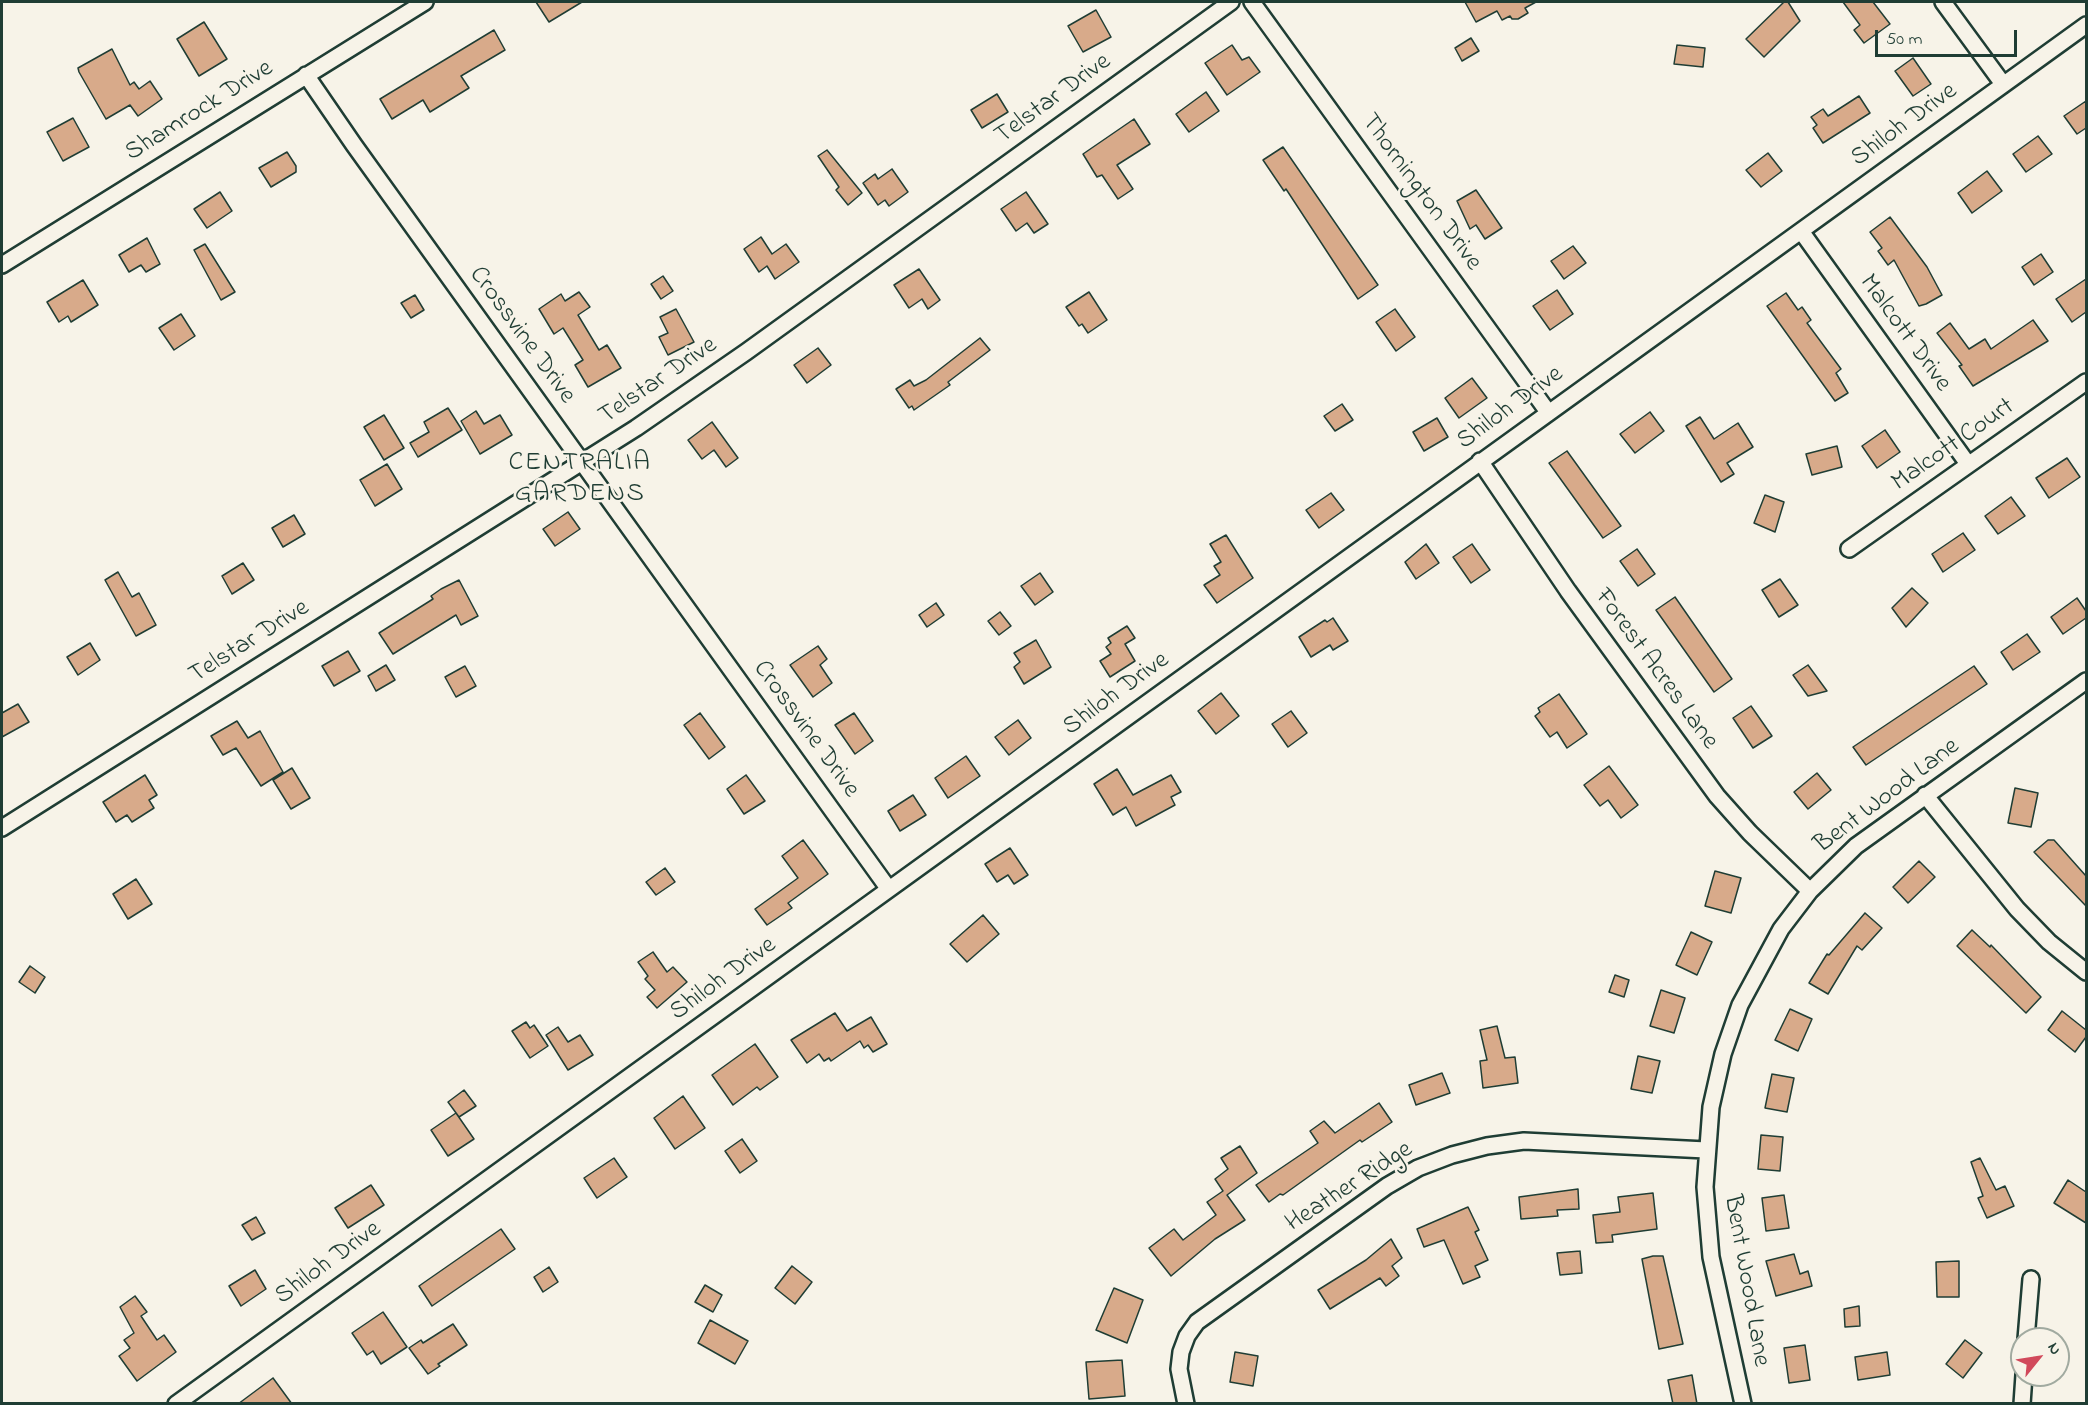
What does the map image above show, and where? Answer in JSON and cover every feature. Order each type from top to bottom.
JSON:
[{"type":"street","name":"Shamrock Drive","points":[[2,265],[424,2]]},
{"type":"street","name":"Telstar Drive","points":[[2,828],[582,463],[756,345],[1231,2]]},
{"type":"street","name":"Thornington Drive","points":[[1252,2],[1548,412]]},
{"type":"street","points":[[1943,2],[2003,84]]},
{"type":"street","name":"Shiloh Drive","points":[[176,1404],[703,1026],[888,888],[2086,25]]},
{"type":"street","name":"Crossvine Drive","points":[[306,75],[888,888]]},
{"type":"street","name":"Malcott Drive","points":[[1801,231],[1968,464]]},
{"type":"street","name":"Malcott Court","points":[[1849,549],[2086,382]]},
{"type":"street","name":"Forest Acres Lane","points":[[1480,461],[1568,591],[1717,796],[1750,833],[1810,891]]},
{"type":"street","name":"Bent Wood Lane","points":[[1743,1404],[1711,1257],[1705,1186],[1711,1107],[1723,1054],[1740,1005],[1781,929],[1810,891],[1856,846],[2086,681]]},
{"type":"street","points":[[1925,795],[2017,909],[2049,942],[2086,972]]},
{"type":"street","name":"Heather Ridge","points":[[1186,1404],[1179,1369],[1181,1352],[1187,1336],[1197,1322],[1387,1186],[1418,1168],[1452,1155],[1487,1146],[1524,1141],[1706,1150]]},
{"type":"street","points":[[2027,1327],[2031,1279]]},
{"type":"street","points":[[2022,1404],[2023,1387]]},
{"type":"building","points":[[536,2],[582,2],[549,22]]},
{"type":"building","points":[[1465,2],[1536,2],[1525,8],[1528,13],[1518,19],[1512,19],[1510,16],[1502,20],[1497,11],[1476,22]]},
{"type":"building","points":[[1784,2],[1788,2],[1800,21],[1764,57],[1746,39]]},
{"type":"building","points":[[1843,2],[1873,2],[1890,24],[1864,43],[1854,30],[1860,25]]},
{"type":"building","points":[[1096,10],[1111,37],[1083,52],[1068,26]]},
{"type":"building","points":[[204,22],[227,59],[199,76],[177,39]]},
{"type":"building","points":[[494,30],[505,50],[461,76],[469,88],[430,112],[423,100],[392,119],[380,99]]},
{"type":"building","points":[[1471,38],[1479,51],[1462,61],[1455,48]]},
{"type":"building","points":[[1232,45],[1242,60],[1249,57],[1260,72],[1227,95],[1205,63]]},
{"type":"building","points":[[1677,45],[1705,48],[1703,67],[1674,64]]},
{"type":"building","points":[[112,49],[130,85],[134,82],[139,89],[150,81],[162,99],[138,116],[130,105],[106,119],[79,72],[78,68]]},
{"type":"building","points":[[1913,58],[1931,84],[1913,96],[1895,71]]},
{"type":"building","points":[[1206,92],[1219,111],[1189,132],[1176,114]]},
{"type":"building","points":[[997,94],[1008,112],[982,128],[971,110]]},
{"type":"building","points":[[1859,96],[1870,113],[1823,143],[1813,128],[1817,125],[1811,117],[1823,109],[1828,116]]},
{"type":"building","points":[[2086,101],[2086,128],[2077,134],[2064,116]]},
{"type":"building","points":[[73,118],[89,147],[63,161],[47,132]]},
{"type":"building","points":[[1134,119],[1150,144],[1117,165],[1133,189],[1118,199],[1102,175],[1097,177],[1083,154]]},
{"type":"building","points":[[2038,136],[2052,154],[2026,172],[2013,154]]},
{"type":"building","points":[[1283,147],[1378,285],[1358,299],[1286,189],[1284,191],[1263,160]]},
{"type":"building","points":[[827,150],[862,193],[848,205],[836,190],[839,187],[818,156]]},
{"type":"building","points":[[287,152],[296,166],[296,172],[271,187],[259,168]]},
{"type":"building","points":[[1768,153],[1782,171],[1761,187],[1746,170]]},
{"type":"building","points":[[892,169],[908,192],[889,206],[885,200],[878,205],[863,183],[875,174],[878,179]]},
{"type":"building","points":[[1987,171],[2002,191],[1972,213],[1958,193]]},
{"type":"building","points":[[1476,190],[1502,228],[1485,239],[1476,225],[1470,229],[1457,201]]},
{"type":"building","points":[[220,192],[232,211],[207,228],[194,209]]},
{"type":"building","points":[[1026,192],[1048,224],[1034,233],[1027,223],[1016,231],[1001,209]]},
{"type":"building","points":[[1890,217],[1927,267],[1942,295],[1926,304],[1919,306],[1894,260],[1888,265],[1878,251],[1882,248],[1870,232]]},
{"type":"building","points":[[761,237],[772,254],[786,244],[799,262],[775,279],[767,266],[759,272],[744,249]]},
{"type":"building","points":[[147,238],[160,264],[146,272],[141,265],[129,272],[119,255]]},
{"type":"building","points":[[205,244],[235,292],[221,300],[194,250]]},
{"type":"building","points":[[1573,246],[1586,263],[1564,279],[1551,261]]},
{"type":"building","points":[[2041,254],[2053,272],[2034,285],[2022,267]]},
{"type":"building","points":[[919,269],[940,300],[928,309],[922,299],[909,308],[894,285]]},
{"type":"building","points":[[663,276],[673,291],[661,299],[651,284]]},
{"type":"building","points":[[2086,279],[2086,312],[2072,322],[2056,299]]},
{"type":"building","points":[[83,280],[98,305],[71,322],[68,316],[59,322],[47,302]]},
{"type":"building","points":[[1557,290],[1573,314],[1550,330],[1533,306]]},
{"type":"building","points":[[579,292],[590,307],[578,315],[599,350],[607,345],[621,368],[588,387],[575,365],[583,360],[563,328],[554,334],[539,309],[561,294],[565,301]]},
{"type":"building","points":[[1089,292],[1107,320],[1088,333],[1082,324],[1079,326],[1066,307]]},
{"type":"building","points":[[1786,293],[1798,310],[1802,307],[1811,320],[1807,323],[1841,369],[1836,373],[1848,393],[1835,401],[1767,306]]},
{"type":"building","points":[[415,295],[424,310],[411,318],[401,303]]},
{"type":"building","points":[[676,309],[694,342],[668,355],[659,337],[668,333],[660,317]]},
{"type":"building","points":[[1395,309],[1415,337],[1396,351],[1376,322]]},
{"type":"building","points":[[181,314],[195,336],[174,350],[159,328]]},
{"type":"building","points":[[2033,320],[2048,341],[1973,386],[1959,366],[1962,365],[1937,333],[1950,323],[1969,349],[1985,339],[1991,349]]},
{"type":"building","points":[[980,338],[990,350],[948,382],[950,385],[914,410],[912,406],[909,408],[896,389],[910,380],[914,386],[926,380]]},
{"type":"building","points":[[818,348],[831,365],[807,383],[794,365]]},
{"type":"building","points":[[1472,378],[1487,398],[1459,418],[1445,398]]},
{"type":"building","points":[[1342,404],[1353,420],[1335,431],[1324,416]]},
{"type":"building","points":[[448,408],[462,430],[418,457],[410,443],[429,432],[424,422]]},
{"type":"building","points":[[476,411],[484,424],[500,415],[512,435],[480,454],[461,421]]},
{"type":"building","points":[[1650,412],[1664,431],[1635,453],[1620,434]]},
{"type":"building","points":[[384,415],[404,448],[384,460],[364,427]]},
{"type":"building","points":[[1700,417],[1714,439],[1738,423],[1753,447],[1727,463],[1734,474],[1721,482],[1686,426]]},
{"type":"building","points":[[1437,418],[1448,437],[1424,451],[1413,432]]},
{"type":"building","points":[[712,422],[738,458],[726,467],[714,450],[702,459],[688,440]]},
{"type":"building","points":[[1885,430],[1900,452],[1877,468],[1862,446]]},
{"type":"building","points":[[1837,446],[1842,467],[1812,475],[1806,454]]},
{"type":"building","points":[[1567,451],[1621,526],[1603,538],[1549,463]]},
{"type":"building","points":[[2067,458],[2080,477],[2049,498],[2036,478]]},
{"type":"building","points":[[387,464],[402,489],[375,506],[360,480]]},
{"type":"building","points":[[1331,493],[1344,510],[1319,528],[1306,510]]},
{"type":"building","points":[[1765,495],[1784,502],[1775,532],[1754,523]]},
{"type":"building","points":[[2011,497],[2025,516],[1998,534],[1985,516]]},
{"type":"building","points":[[568,512],[580,529],[555,546],[543,529]]},
{"type":"building","points":[[294,515],[305,534],[283,547],[272,528]]},
{"type":"building","points":[[1963,533],[1975,550],[1943,572],[1932,554]]},
{"type":"building","points":[[1226,535],[1253,578],[1217,603],[1204,585],[1220,575],[1214,566],[1221,562],[1210,544]]},
{"type":"building","points":[[1426,544],[1439,563],[1416,579],[1405,562]]},
{"type":"building","points":[[1472,544],[1490,570],[1471,583],[1453,557]]},
{"type":"building","points":[[1637,549],[1655,574],[1638,586],[1620,561]]},
{"type":"building","points":[[243,563],[254,580],[232,594],[222,576]]},
{"type":"building","points":[[118,572],[132,597],[139,593],[156,625],[136,636],[105,580]]},
{"type":"building","points":[[1040,573],[1053,592],[1035,605],[1021,586]]},
{"type":"building","points":[[1780,579],[1798,605],[1779,617],[1762,590]]},
{"type":"building","points":[[459,580],[478,616],[461,625],[456,615],[393,654],[379,633],[433,599],[431,596],[441,589]]},
{"type":"building","points":[[1912,588],[1928,603],[1906,627],[1892,608]]},
{"type":"building","points":[[1675,597],[1732,679],[1714,692],[1656,610]]},
{"type":"building","points":[[2077,598],[2086,611],[2086,618],[2063,634],[2051,617]]},
{"type":"building","points":[[936,603],[944,615],[927,627],[919,615]]},
{"type":"building","points":[[1000,612],[1011,626],[999,635],[988,621]]},
{"type":"building","points":[[1333,618],[1348,641],[1333,650],[1330,645],[1311,657],[1299,637],[1325,620],[1327,622]]},
{"type":"building","points":[[1127,626],[1135,638],[1125,644],[1135,661],[1110,677],[1100,661],[1111,654],[1106,647],[1111,643],[1108,638]]},
{"type":"building","points":[[2027,634],[2040,652],[2013,670],[2001,652]]},
{"type":"building","points":[[1036,640],[1051,667],[1024,684],[1014,667],[1020,662],[1014,653]]},
{"type":"building","points":[[90,643],[100,660],[78,675],[67,657]]},
{"type":"building","points":[[818,646],[827,659],[820,665],[832,683],[813,697],[790,665]]},
{"type":"building","points":[[348,651],[360,671],[334,686],[322,666]]},
{"type":"building","points":[[386,665],[395,680],[376,691],[368,676]]},
{"type":"building","points":[[1808,665],[1827,691],[1808,696],[1793,675]]},
{"type":"building","points":[[465,666],[476,686],[456,697],[445,677]]},
{"type":"building","points":[[1974,666],[1987,684],[1866,765],[1853,747]]},
{"type":"building","points":[[1221,693],[1239,716],[1216,734],[1198,711]]},
{"type":"building","points":[[1559,694],[1587,734],[1567,748],[1557,732],[1550,737],[1535,716],[1540,712],[1538,708]]},
{"type":"building","points":[[18,704],[29,722],[2,737],[2,713]]},
{"type":"building","points":[[1751,706],[1772,736],[1753,748],[1733,718]]},
{"type":"building","points":[[1291,711],[1307,733],[1288,747],[1272,724]]},
{"type":"building","points":[[700,713],[725,747],[709,759],[684,725]]},
{"type":"building","points":[[854,713],[873,741],[855,754],[835,725]]},
{"type":"building","points":[[1018,720],[1031,738],[1009,755],[995,737]]},
{"type":"building","points":[[237,721],[248,738],[260,731],[283,772],[261,786],[236,748],[223,755],[211,736]]},
{"type":"building","points":[[966,756],[980,776],[948,798],[935,778]]},
{"type":"building","points":[[1609,766],[1638,805],[1621,818],[1608,800],[1600,806],[1584,785]]},
{"type":"building","points":[[292,768],[310,798],[291,809],[273,780]]},
{"type":"building","points":[[1117,769],[1133,795],[1171,775],[1181,792],[1171,797],[1175,805],[1136,826],[1126,807],[1113,815],[1094,784]]},
{"type":"building","points":[[1817,773],[1831,790],[1808,809],[1794,792]]},
{"type":"building","points":[[145,775],[157,795],[149,800],[154,808],[132,822],[127,815],[116,822],[103,802]]},
{"type":"building","points":[[746,775],[765,801],[744,814],[727,789]]},
{"type":"building","points":[[2015,788],[2038,793],[2031,827],[2008,823]]},
{"type":"building","points":[[913,795],[926,815],[900,831],[888,811]]},
{"type":"building","points":[[803,840],[828,874],[788,903],[792,908],[767,925],[755,909],[798,878],[782,856]]},
{"type":"building","points":[[2048,840],[2054,840],[2086,876],[2086,906],[2034,852]]},
{"type":"building","points":[[1010,848],[1028,875],[1014,884],[1008,875],[997,882],[985,864]]},
{"type":"building","points":[[1919,861],[1935,877],[1908,903],[1893,887]]},
{"type":"building","points":[[665,868],[675,882],[656,895],[646,882]]},
{"type":"building","points":[[1715,871],[1741,878],[1731,913],[1705,906]]},
{"type":"building","points":[[136,879],[152,904],[128,919],[113,894]]},
{"type":"building","points":[[1865,913],[1882,928],[1862,950],[1857,946],[1828,994],[1809,983],[1827,954],[1829,955]]},
{"type":"building","points":[[983,915],[999,934],[967,962],[950,944]]},
{"type":"building","points":[[1972,930],[1990,947],[1991,945],[2041,997],[2026,1013],[1957,946]]},
{"type":"building","points":[[1691,932],[1712,942],[1697,975],[1676,965]]},
{"type":"building","points":[[653,952],[667,972],[673,967],[687,982],[657,1008],[647,997],[655,990],[645,979],[648,976],[638,962]]},
{"type":"building","points":[[30,966],[45,977],[35,993],[19,982]]},
{"type":"building","points":[[1615,975],[1629,980],[1624,997],[1609,992]]},
{"type":"building","points":[[1661,990],[1685,998],[1674,1033],[1650,1026]]},
{"type":"building","points":[[1790,1009],[1812,1019],[1798,1051],[1775,1040]]},
{"type":"building","points":[[2062,1011],[2086,1030],[2086,1037],[2075,1052],[2048,1030]]},
{"type":"building","points":[[835,1013],[847,1031],[871,1017],[887,1044],[873,1052],[868,1045],[864,1048],[860,1041],[831,1061],[829,1058],[824,1061],[819,1054],[807,1063],[791,1040]]},
{"type":"building","points":[[526,1022],[530,1028],[534,1025],[548,1046],[530,1058],[512,1031]]},
{"type":"building","points":[[1497,1026],[1505,1058],[1515,1057],[1518,1083],[1483,1088],[1480,1061],[1487,1060],[1480,1030]]},
{"type":"building","points":[[558,1027],[568,1042],[580,1035],[593,1055],[568,1070],[546,1035]]},
{"type":"building","points":[[755,1044],[778,1077],[760,1090],[757,1087],[733,1105],[712,1075]]},
{"type":"building","points":[[1638,1056],[1660,1061],[1652,1093],[1631,1089]]},
{"type":"building","points":[[1442,1073],[1450,1093],[1416,1105],[1409,1085]]},
{"type":"building","points":[[1772,1074],[1794,1078],[1787,1112],[1765,1108]]},
{"type":"building","points":[[464,1090],[476,1106],[459,1117],[448,1102]]},
{"type":"building","points":[[683,1096],[705,1128],[675,1149],[654,1118]]},
{"type":"building","points":[[1379,1103],[1392,1122],[1362,1142],[1360,1140],[1283,1195],[1280,1194],[1269,1202],[1256,1185],[1318,1143],[1310,1131],[1324,1121],[1335,1133]]},
{"type":"building","points":[[456,1113],[474,1139],[448,1156],[431,1130]]},
{"type":"building","points":[[1761,1135],[1783,1137],[1780,1171],[1758,1169]]},
{"type":"building","points":[[742,1139],[757,1161],[740,1173],[725,1151]]},
{"type":"building","points":[[1240,1146],[1257,1173],[1227,1195],[1245,1220],[1215,1239],[1171,1276],[1149,1248],[1174,1229],[1183,1240],[1216,1215],[1207,1202],[1223,1191],[1215,1179],[1228,1169],[1221,1158]]},
{"type":"building","points":[[614,1158],[627,1177],[597,1198],[584,1178]]},
{"type":"building","points":[[1980,1158],[1996,1190],[2005,1186],[2014,1206],[1987,1218],[1978,1198],[1983,1196],[1971,1162]]},
{"type":"building","points":[[2068,1180],[2086,1192],[2086,1223],[2054,1203]]},
{"type":"building","points":[[371,1185],[384,1205],[348,1228],[335,1208]]},
{"type":"building","points":[[1578,1189],[1579,1209],[1557,1210],[1558,1216],[1521,1219],[1519,1197]]},
{"type":"building","points":[[1653,1193],[1657,1229],[1612,1235],[1613,1242],[1596,1243],[1593,1215],[1620,1212],[1618,1197]]},
{"type":"building","points":[[1784,1195],[1789,1228],[1766,1231],[1762,1198]]},
{"type":"building","points":[[1468,1207],[1479,1230],[1475,1232],[1488,1260],[1475,1266],[1480,1277],[1463,1284],[1444,1240],[1424,1247],[1417,1229]]},
{"type":"building","points":[[256,1217],[265,1233],[252,1240],[242,1225]]},
{"type":"building","points":[[501,1229],[515,1249],[432,1306],[419,1286]]},
{"type":"building","points":[[1391,1239],[1402,1258],[1392,1266],[1399,1276],[1386,1286],[1380,1278],[1330,1309],[1318,1290],[1366,1260]]},
{"type":"building","points":[[1580,1251],[1582,1273],[1560,1275],[1557,1253]]},
{"type":"building","points":[[1794,1254],[1800,1274],[1808,1271],[1812,1286],[1776,1296],[1766,1261]]},
{"type":"building","points":[[1663,1256],[1683,1344],[1659,1349],[1642,1259]]},
{"type":"building","points":[[1959,1261],[1959,1297],[1937,1297],[1936,1262]]},
{"type":"building","points":[[792,1266],[812,1282],[795,1304],[775,1288]]},
{"type":"building","points":[[549,1267],[558,1282],[543,1292],[534,1277]]},
{"type":"building","points":[[255,1270],[266,1289],[241,1306],[229,1286]]},
{"type":"building","points":[[705,1285],[722,1295],[713,1312],[695,1302]]},
{"type":"building","points":[[1114,1288],[1143,1300],[1127,1343],[1096,1330]]},
{"type":"building","points":[[135,1296],[147,1312],[141,1316],[157,1340],[164,1335],[176,1352],[137,1381],[119,1356],[130,1348],[124,1340],[134,1333],[120,1307]]},
{"type":"building","points":[[1859,1306],[1860,1326],[1845,1327],[1844,1309]]},
{"type":"building","points":[[383,1312],[407,1347],[381,1364],[373,1351],[367,1355],[352,1333]]},
{"type":"building","points":[[710,1320],[748,1341],[735,1364],[698,1343]]},
{"type":"building","points":[[453,1324],[467,1345],[438,1364],[440,1366],[428,1374],[409,1348],[421,1340],[423,1343]]},
{"type":"building","points":[[1965,1340],[1982,1353],[1963,1378],[1946,1364]]},
{"type":"building","points":[[1805,1345],[1810,1380],[1789,1383],[1784,1348]]},
{"type":"building","points":[[1235,1352],[1258,1356],[1253,1386],[1230,1382]]},
{"type":"building","points":[[1887,1352],[1890,1375],[1858,1380],[1855,1357]]},
{"type":"building","points":[[1122,1360],[1125,1396],[1089,1399],[1086,1362]]},
{"type":"building","points":[[1692,1375],[1697,1404],[1673,1404],[1668,1380]]},
{"type":"building","points":[[273,1378],[292,1404],[238,1404]]},
{"type":"district","name":"CENTRALIA GARDENS","points":[[580,480]]}]
